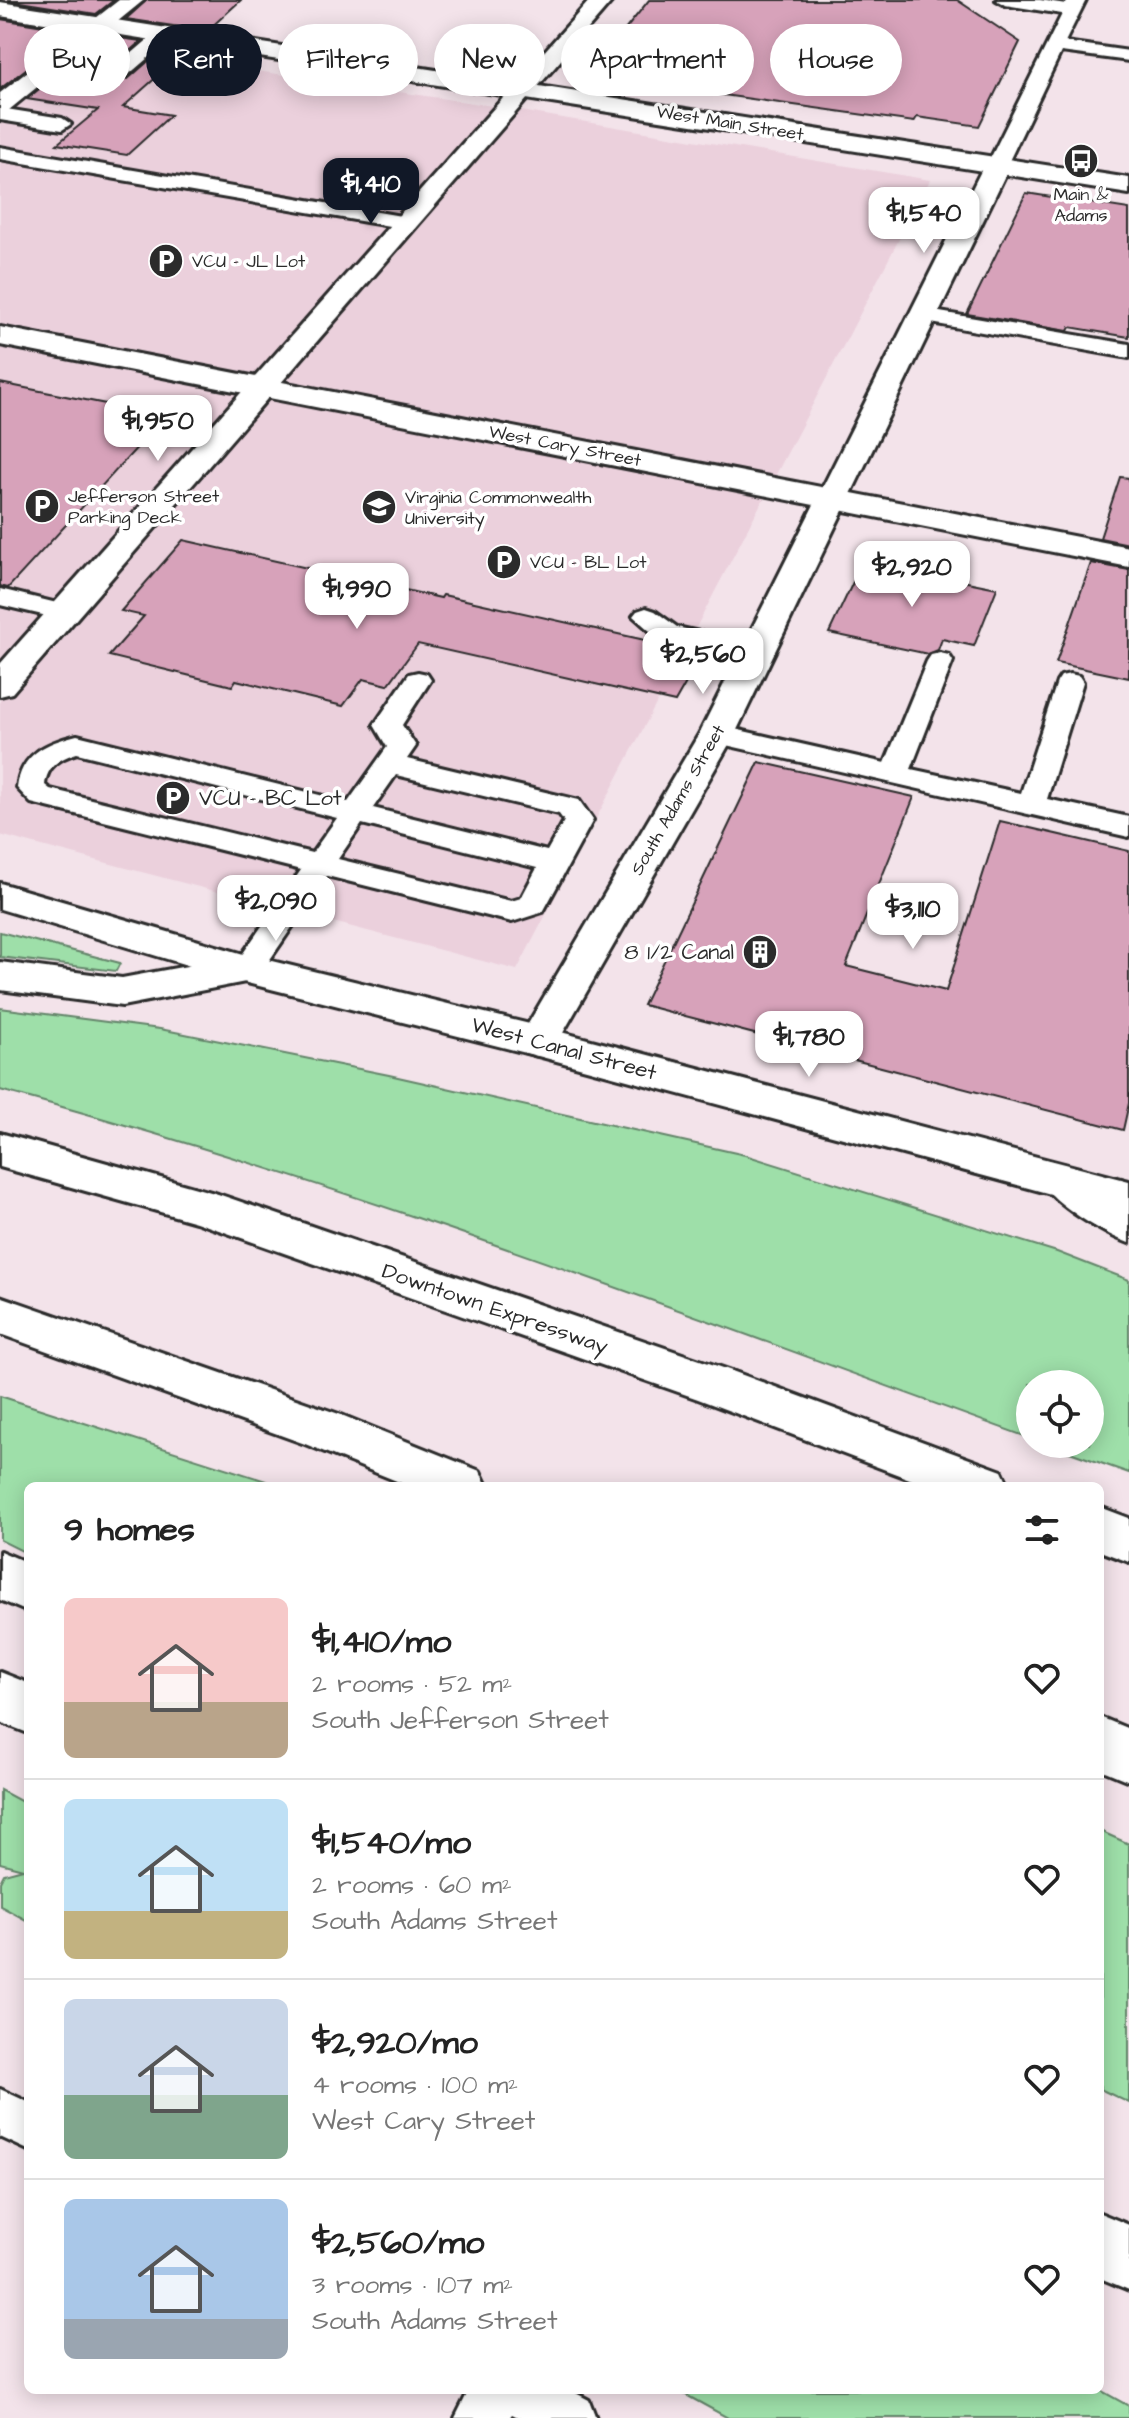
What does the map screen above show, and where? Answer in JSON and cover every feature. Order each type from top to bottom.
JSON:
[{"type":"main road","points":[[102,24],[133,0]]},
{"type":"main road","points":[[545,66],[602,0]]},
{"type":"main road","name":"West Main Street","points":[[0,9],[95,24]]},
{"type":"main road","name":"West Main Street","points":[[262,50],[434,77]]},
{"type":"main road","points":[[0,105],[24,86]]},
{"type":"main road","name":"West Main Street","points":[[545,94],[1129,186]]},
{"type":"main road","points":[[0,685],[519,96]]},
{"type":"main road","name":"South Adams Street","points":[[538,1041],[717,734],[997,165]]},
{"type":"main road","name":"West Cary Street","points":[[0,336],[1129,557]]},
{"type":"main road","name":"West Canal Street","points":[[0,896],[247,969],[538,1041],[1129,1198]]},
{"type":"main road","points":[[0,976],[122,992],[247,969]]},
{"type":"main road","name":"Downtown Expressway","points":[[0,1150],[202,1206],[715,1385],[974,1482]]},
{"type":"main road","points":[[1063,1181],[1129,1225]]},
{"type":"main road","points":[[0,1315],[322,1429],[453,1482]]},
{"type":"main road","points":[[1104,1531],[1129,1540]]},
{"type":"main road","points":[[0,1574],[24,1587]]},
{"type":"main road","points":[[0,1697],[24,1706]]},
{"type":"main road","points":[[1104,1745],[1129,1755]]},
{"type":"main road","points":[[1104,2246],[1129,2259]]},
{"type":"lane","points":[[997,165],[1075,5],[1005,0]]},
{"type":"lane","points":[[1054,46],[1129,56]]},
{"type":"lane","points":[[130,64],[146,50]]},
{"type":"lane","points":[[0,114],[62,124]]},
{"type":"lane","points":[[0,153],[407,223]]},
{"type":"lane","points":[[922,315],[1129,351]]},
{"type":"lane","points":[[0,597],[64,612]]},
{"type":"lane","points":[[646,616],[668,633],[756,653]]},
{"type":"lane","points":[[895,774],[940,661]]},
{"type":"lane","points":[[247,969],[402,746],[392,736],[388,725],[418,680]]},
{"type":"lane","points":[[1031,805],[1070,682]]},
{"type":"lane","points":[[717,734],[1129,827]]},
{"type":"lane","points":[[390,764],[569,807],[579,820],[532,905],[512,912],[41,796],[31,788],[31,774],[47,754],[77,744],[555,863]]},
{"type":"lane","points":[[0,2112],[24,2125]]},
{"type":"lane","points":[[480,2418],[495,2394]]},
{"type":"lane","points":[[526,2394],[571,2418]]},
{"type":"shaded area","name":"Virginia Commonwealth University","points":[[0,33],[24,37],[24,96],[130,96],[130,52],[146,55],[146,96],[262,96],[262,72],[278,74],[278,96],[418,95],[930,180],[517,970],[0,835]]},
{"type":"green space","points":[[0,932],[120,963],[116,971],[0,957]]},
{"type":"green space","points":[[0,1008],[160,1029],[389,1075],[745,1155],[1057,1252],[1129,1280],[1129,1473],[1087,1458],[1104,1458],[1104,1370],[1016,1370],[1016,1433],[647,1298],[390,1209],[261,1166],[0,1090]]},
{"type":"green space","points":[[0,1396],[268,1482],[24,1482],[24,1552],[0,1540]]},
{"type":"green space","points":[[0,1790],[24,1803],[24,1919],[0,1906],[0,1882],[4,1874],[23,1869],[0,1863]]},
{"type":"green space","points":[[1104,1833],[1129,1844],[1129,2103],[1104,2091]]},
{"type":"green space","points":[[1104,2392],[1129,2406],[1129,2418],[728,2418],[684,2394]]},
{"type":"building","points":[[7,0],[114,0],[96,14]]},
{"type":"building","points":[[147,0],[241,0],[215,24],[160,24],[126,19]]},
{"type":"building","points":[[649,0],[957,0],[1020,42],[979,126],[917,117],[914,122],[730,96],[754,96],[754,24],[630,24]]},
{"type":"building","points":[[0,19],[31,24],[24,24],[24,70],[0,89]]},
{"type":"building","points":[[130,39],[141,41],[130,51]]},
{"type":"building","points":[[146,63],[146,86],[123,107],[171,115],[127,155],[57,144],[98,110],[27,99],[31,96],[130,96],[130,77]]},
{"type":"building","points":[[1026,193],[1129,209],[1129,337],[1070,327],[1068,331],[967,314]]},
{"type":"building","name":"Jefferson Street Parking Deck","points":[[0,383],[166,416],[8,588],[0,586]]},
{"type":"building","points":[[1120,477],[1129,478],[1129,544],[1100,538]]},
{"type":"building","points":[[183,540],[703,653],[675,702],[418,644],[388,685],[363,679],[343,706],[236,680],[232,686],[109,656],[144,616],[121,611]]},
{"type":"building","points":[[863,561],[997,588],[974,646],[942,639],[938,650],[928,654],[829,633]]},
{"type":"building","points":[[1091,563],[1129,570],[1129,678],[1056,663]]},
{"type":"building","name":"8 1/2 Canal","points":[[759,762],[914,797],[846,966],[946,991],[1000,821],[1129,851],[1129,1103],[1123,1130],[643,1005]]},
{"type":"place","name":"Main & Adams","points":[[1081,161]]},
{"type":"place","name":"VCU - JL Lot","points":[[166,261]]},
{"type":"place","name":"Jefferson Street Parking Deck","points":[[42,506]]},
{"type":"place","name":"Virginia Commonwealth University","points":[[379,507]]},
{"type":"place","name":"VCU - BL Lot","points":[[504,562]]},
{"type":"place","name":"VCU - BC Lot","points":[[173,798]]},
{"type":"place","name":"8 1/2 Canal","points":[[760,952]]}]
